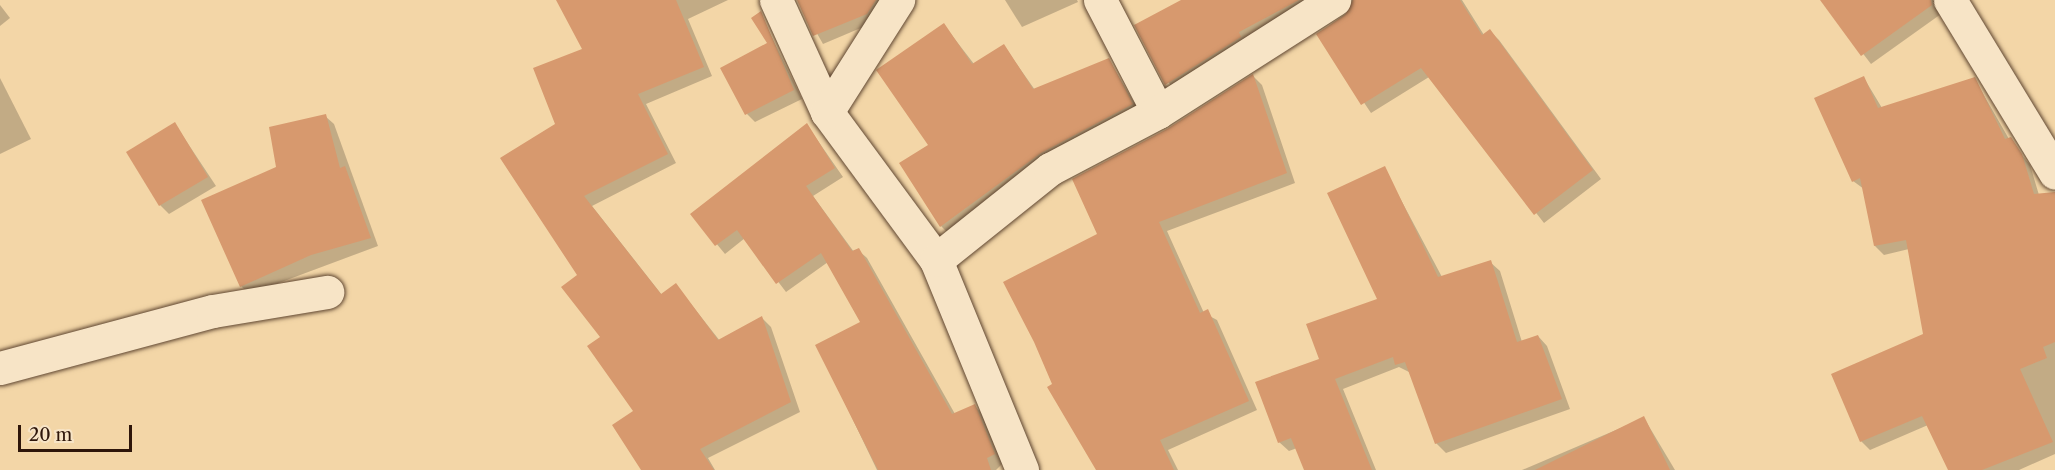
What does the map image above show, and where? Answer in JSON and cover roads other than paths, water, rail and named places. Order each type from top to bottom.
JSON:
[{"type":"street","points":[[776,0],[827,112],[936,260],[1022,470]]},
{"type":"street","points":[[827,112],[898,0]]},
{"type":"street","points":[[1100,0],[1158,112]]},
{"type":"street","points":[[936,260],[1050,169],[1158,112],[1334,0]]},
{"type":"street","points":[[1950,0],[2055,173]]},
{"type":"street","points":[[0,368],[213,311],[327,292]]}]
